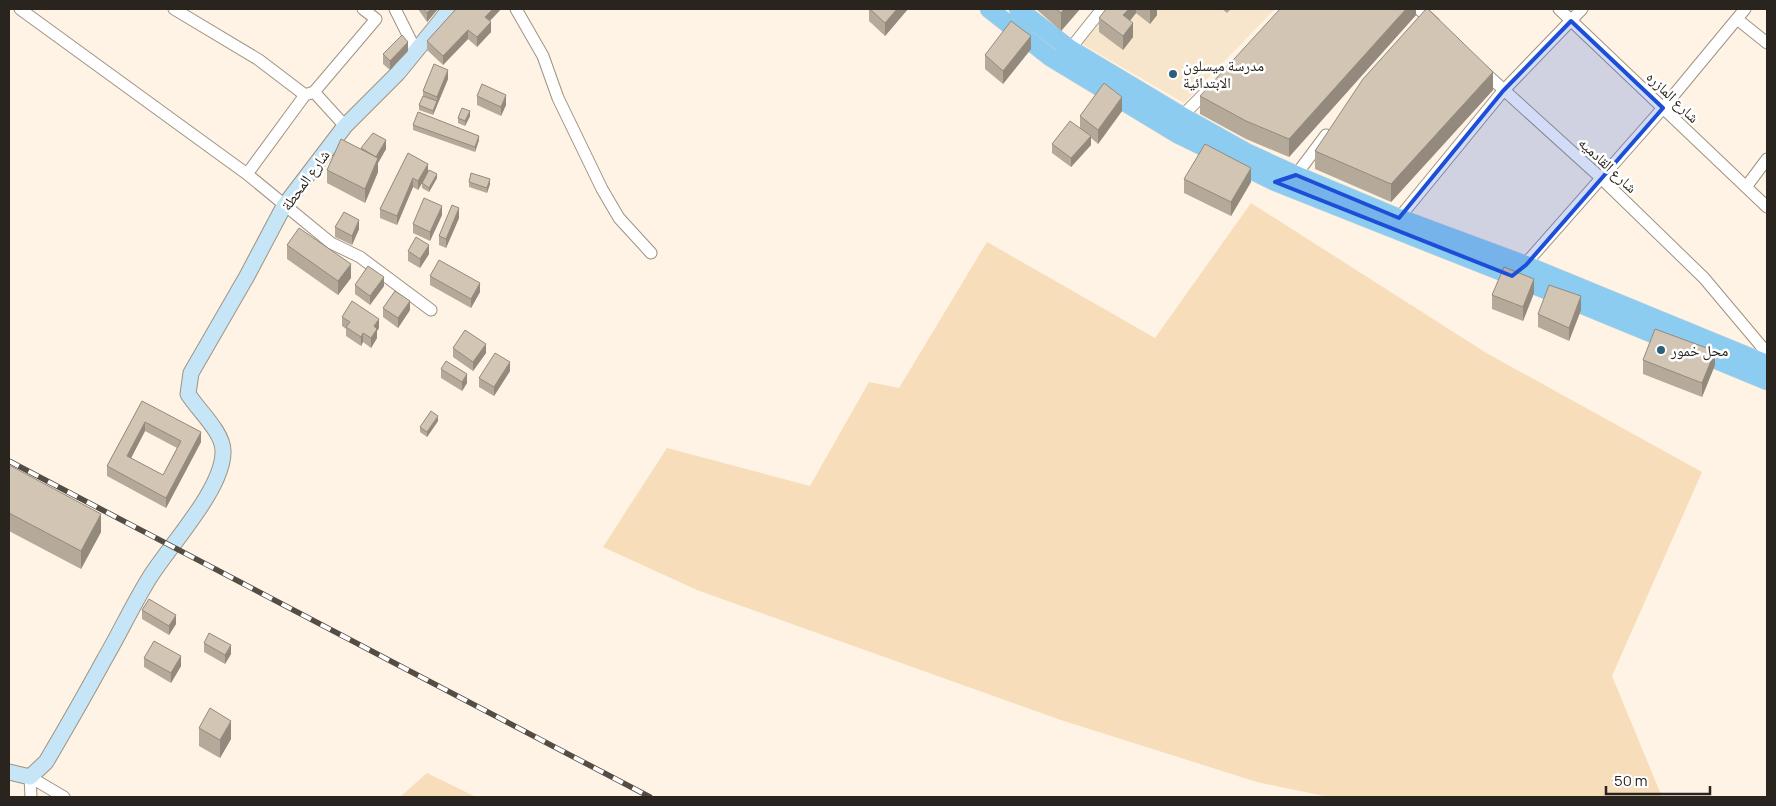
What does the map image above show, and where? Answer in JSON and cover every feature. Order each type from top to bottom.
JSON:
[{"type":"main road","name":"شارع المحطة","points":[[30,777],[46,762],[150,577],[178,536],[200,509],[218,470],[223,453],[222,442],[188,394],[191,373],[247,276],[284,206],[345,126],[398,73],[450,9]]},
{"type":"main road","points":[[989,9],[1050,57],[1179,135],[1275,182],[1512,276],[1767,381]]},
{"type":"main road","points":[[1018,9],[1070,49],[1248,153],[1399,218],[1526,265],[1767,364]]},
{"type":"main road","points":[[9,772],[30,777]]},
{"type":"street","points":[[20,9],[247,174],[331,243],[360,258],[431,310]]},
{"type":"street","points":[[174,9],[259,60],[309,93],[345,126]]},
{"type":"street","points":[[247,174],[309,93],[376,19],[363,9]]},
{"type":"street","points":[[395,9],[416,51]]},
{"type":"street","points":[[516,9],[543,56],[558,98],[602,188],[620,218],[651,254]]},
{"type":"street","points":[[1070,49],[1102,9]]},
{"type":"street","points":[[1418,9],[1441,31]]},
{"type":"street","name":"شارع المازره","points":[[1559,9],[1767,207]]},
{"type":"street","points":[[1399,218],[1503,90],[1582,9]]},
{"type":"street","points":[[1512,276],[1526,265],[1663,108],[1739,13],[1767,43]]},
{"type":"street","name":"شارع القادميه","points":[[1476,64],[1601,178],[1704,278],[1767,353]]},
{"type":"street","points":[[1182,116],[1215,83]]},
{"type":"street","points":[[1275,182],[1296,175],[1335,123]]},
{"type":"street","points":[[1746,187],[1767,159]]},
{"type":"street","points":[[30,777],[30,797]]},
{"type":"street","points":[[30,777],[64,797]]},
{"type":"highlighted area","points":[[1571,21],[1663,108],[1526,265],[1512,276],[1275,182],[1296,175],[1399,218],[1503,91]]},
{"type":"shaded area","name":"مدرسة ميسلون الابتدائية","points":[[1111,9],[1275,9],[1184,103],[1082,44]]},
{"type":"shaded area","points":[[1251,203],[1488,354],[1702,472],[1612,676],[1662,797],[1329,797],[1257,782],[1061,720],[697,590],[603,547],[667,448],[810,486],[869,382],[899,388],[987,242],[1155,338]]},
{"type":"shaded area","points":[[427,773],[476,797],[400,797]]},
{"type":"building","points":[[456,9],[493,9],[485,17],[491,22],[477,37],[468,30],[443,56],[427,41]]},
{"type":"building","points":[[870,9],[897,9],[885,23]]},
{"type":"building","points":[[1056,9],[1064,9],[1061,13]]},
{"type":"building","points":[[1106,9],[1129,9],[1123,15],[1133,23],[1123,36],[1099,18]]},
{"type":"building","points":[[1280,9],[1406,9],[1289,139],[1246,121],[1200,96]]},
{"type":"building","points":[[1426,9],[1493,72],[1391,184],[1315,151],[1363,79]]},
{"type":"building","points":[[1011,21],[1031,36],[1003,71],[985,55]]},
{"type":"building","points":[[402,35],[408,42],[390,61],[383,54]]},
{"type":"building","points":[[434,64],[448,70],[437,97],[423,91]]},
{"type":"building","points":[[1104,83],[1122,97],[1098,130],[1080,116]]},
{"type":"building","points":[[482,84],[506,95],[501,107],[477,96]]},
{"type":"building","points":[[423,96],[437,101],[433,111],[419,105]]},
{"type":"building","points":[[462,108],[470,111],[465,121],[458,118]]},
{"type":"building","points":[[418,112],[479,136],[475,147],[413,125]]},
{"type":"building","points":[[1070,121],[1091,136],[1071,158],[1052,144]]},
{"type":"building","points":[[373,133],[386,140],[376,157],[361,148]]},
{"type":"building","points":[[341,139],[378,158],[365,189],[327,170]]},
{"type":"building","points":[[1205,144],[1251,168],[1231,202],[1184,179]]},
{"type":"building","points":[[408,153],[428,164],[418,181],[413,178],[397,216],[380,209]]},
{"type":"building","points":[[429,170],[437,174],[429,188],[422,183]]},
{"type":"building","points":[[471,173],[490,179],[487,188],[469,182]]},
{"type":"building","points":[[424,198],[442,206],[430,232],[413,224]]},
{"type":"building","points":[[452,205],[459,208],[446,239],[439,236]]},
{"type":"building","points":[[344,212],[359,220],[352,236],[335,227]]},
{"type":"building","points":[[299,228],[351,264],[338,281],[287,245]]},
{"type":"building","points":[[416,237],[429,245],[420,259],[408,251]]},
{"type":"building","points":[[439,260],[480,283],[471,299],[430,276]]},
{"type":"building","points":[[368,266],[384,277],[370,296],[355,285]]},
{"type":"building","points":[[1504,267],[1534,279],[1523,307],[1492,295]]},
{"type":"building","points":[[1549,285],[1581,296],[1569,328],[1538,314]]},
{"type":"building","points":[[395,291],[410,301],[398,318],[383,308]]},
{"type":"building","points":[[352,301],[379,319],[374,326],[377,329],[371,338],[363,333],[361,337],[346,327],[350,322],[342,317]]},
{"type":"building","points":[[1655,329],[1715,351],[1702,383],[1643,360]]},
{"type":"building","points":[[465,330],[486,344],[473,362],[453,348]]},
{"type":"building","points":[[495,353],[510,362],[494,387],[479,378]]},
{"type":"building","points":[[446,361],[467,374],[462,382],[441,369]]},
{"type":"building","points":[[142,401],[201,432],[166,498],[107,466]],"holes":[[[145,422],[181,441],[163,475],[127,456]]]},
{"type":"building","points":[[431,411],[438,416],[427,432],[420,427]]},
{"type":"building","points":[[9,465],[101,514],[81,551],[9,513]]},
{"type":"building","points":[[149,599],[176,615],[169,626],[142,610]]},
{"type":"building","points":[[209,633],[231,645],[225,655],[204,643]]},
{"type":"building","points":[[154,641],[181,656],[171,673],[144,658]]},
{"type":"building","points":[[210,708],[231,721],[220,740],[199,728]]},
{"type":"railway","points":[[9,461],[650,797]]},
{"type":"place","name":"مدرسة ميسلون الابتدائية","points":[[1173,74]]},
{"type":"place","name":"محل خمور","points":[[1661,350]]}]
